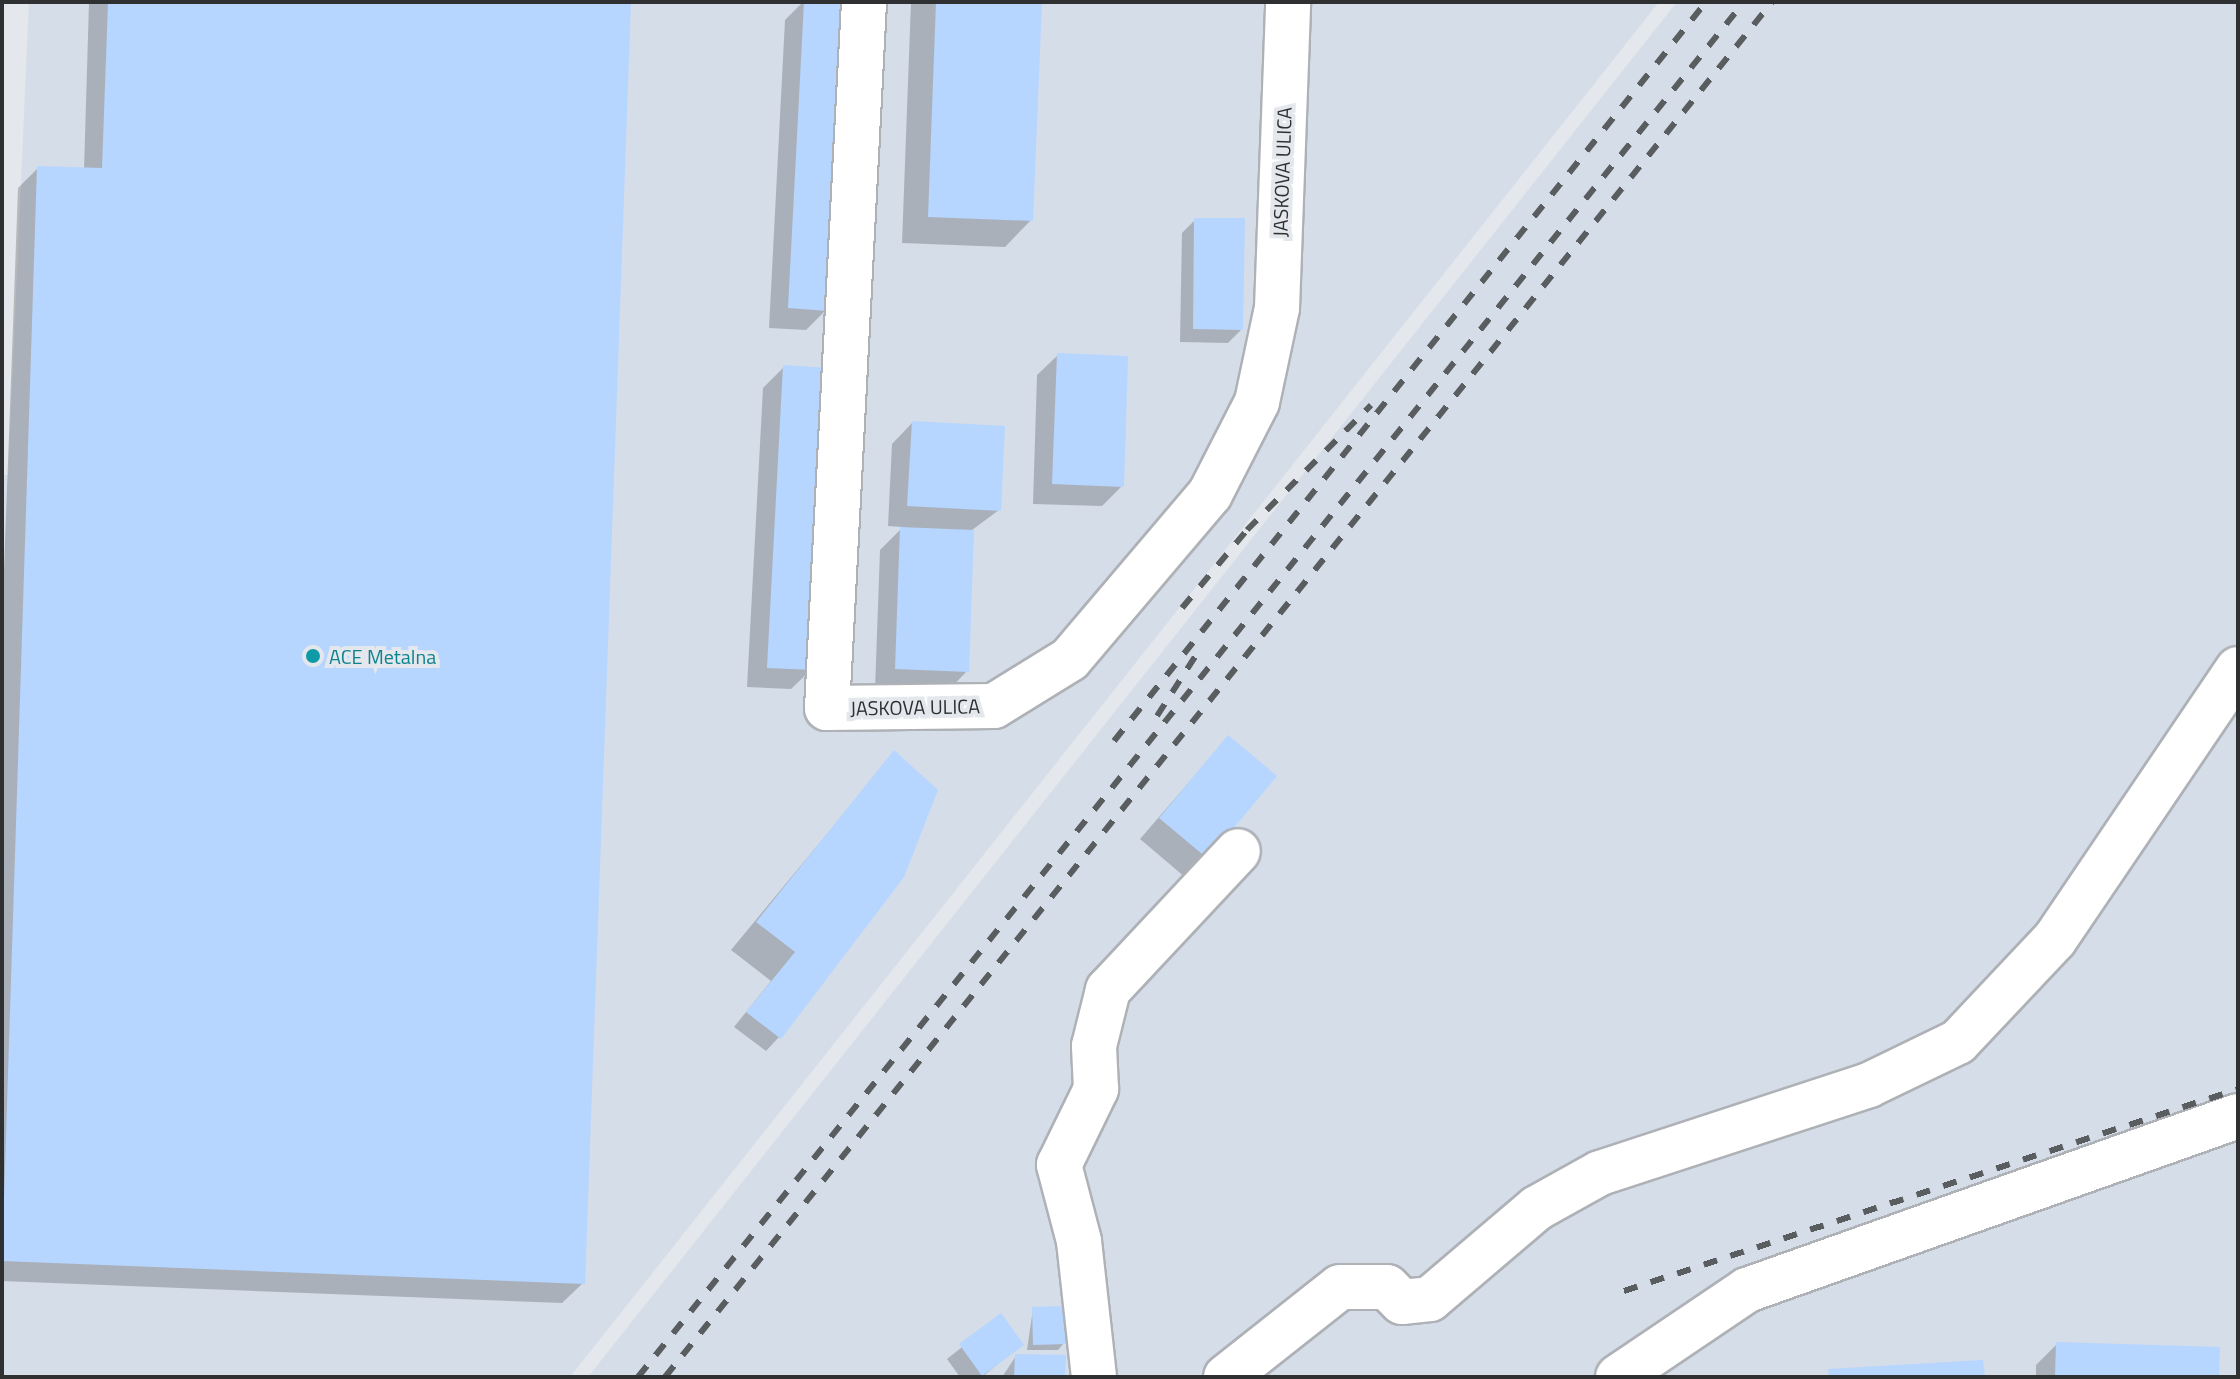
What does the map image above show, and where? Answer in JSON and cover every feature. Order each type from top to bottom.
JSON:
[{"type":"street","name":"JASKOVA ULICA","points":[[864,2],[827,708],[994,706],[1070,659],[1210,494],[1257,402],[1277,308],[1288,2]]},
{"type":"street","points":[[1226,1377],[1340,1287],[1387,1287],[1402,1302],[1430,1299],[1537,1208],[1600,1173],[1869,1085],[1958,1042],[2055,939],[2238,669]]},
{"type":"street","points":[[1094,1377],[1079,1241],[1059,1165],[1096,1089],[1094,1046],[1108,990],[1238,851]]},
{"type":"street","points":[[1618,1377],[1747,1290],[2238,1116]]},
{"type":"shaded area","points":[[29,2],[1659,2],[570,1377],[2,1377],[2,475],[8,475]]},
{"type":"shaded area","points":[[1677,2],[2238,2],[2238,1377],[588,1377]]},
{"type":"building","name":"ACE Metalna","points":[[108,2],[631,2],[585,1284],[2,1261],[37,166],[102,168]]},
{"type":"building","points":[[804,2],[844,2],[828,311],[788,308]]},
{"type":"building","points":[[936,2],[1042,2],[1033,221],[928,217]]},
{"type":"building","points":[[1194,218],[1245,218],[1243,330],[1193,329]]},
{"type":"building","points":[[1057,353],[1128,356],[1124,487],[1052,484]]},
{"type":"building","points":[[783,365],[829,368],[814,670],[767,668]]},
{"type":"building","points":[[912,421],[1005,426],[1001,511],[907,506]]},
{"type":"building","points":[[900,527],[974,530],[969,672],[895,669]]},
{"type":"building","points":[[1228,735],[1277,776],[1208,859],[1159,818]]},
{"type":"building","points":[[894,750],[938,790],[904,877],[781,1039],[746,1012],[795,952],[756,922]]},
{"type":"building","points":[[1066,1306],[1066,1344],[1033,1345],[1032,1307]]},
{"type":"building","points":[[1001,1313],[1024,1345],[982,1376],[959,1344]]},
{"type":"building","points":[[2056,1342],[2220,1347],[2219,1377],[2055,1377]]},
{"type":"building","points":[[1015,1354],[1066,1355],[1065,1377],[1014,1377]]},
{"type":"building","points":[[1983,1360],[1985,1377],[1829,1377],[1828,1369]]},
{"type":"railway","points":[[1114,741],[1706,2]]},
{"type":"railway","points":[[638,1377],[1744,2]]},
{"type":"railway","points":[[665,1377],[1772,2]]},
{"type":"railway","points":[[1182,608],[1247,530],[1371,405]]},
{"type":"railway","points":[[1157,716],[1200,649]]},
{"type":"railway","points":[[1624,1291],[2238,1089]]},
{"type":"place","name":"ACE Metalna","points":[[313,656]]}]
